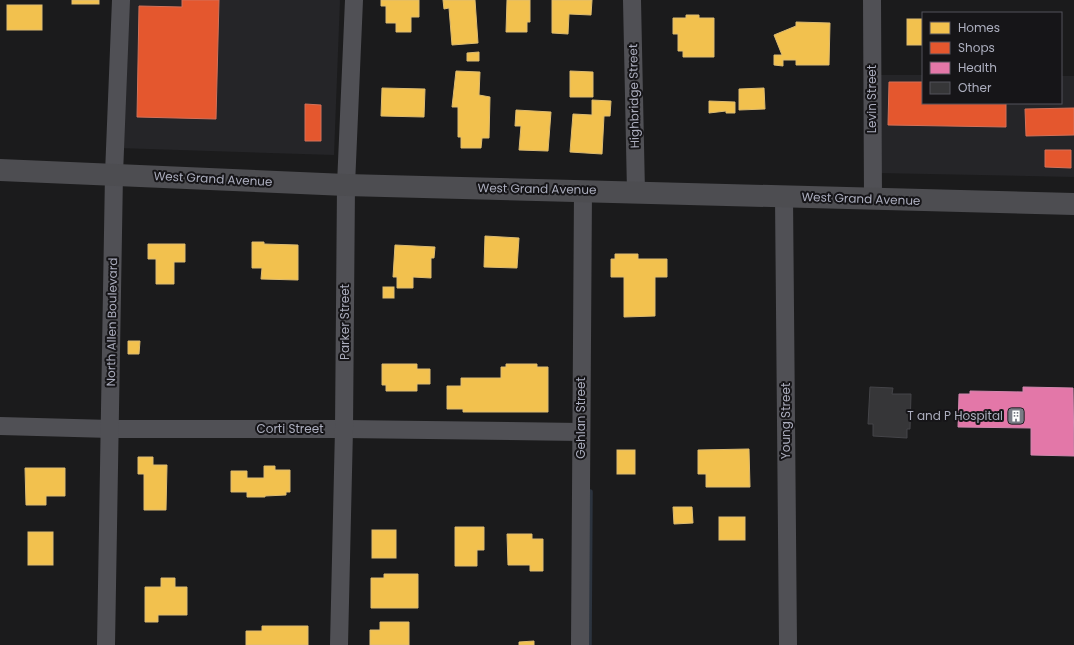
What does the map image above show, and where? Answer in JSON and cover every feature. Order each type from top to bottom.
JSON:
[{"type":"highway","name":"West Grand Avenue","points":[[0,170],[346,185],[1074,204]]},
{"type":"street","name":"North Allen Boulevard","points":[[106,645],[111,430],[114,174],[120,0]]},
{"type":"street","name":"Parker Street","points":[[339,645],[344,429],[346,185],[354,0]]},
{"type":"street","name":"Highbridge Street","points":[[632,0],[636,192]]},
{"type":"street","name":"Levin Street","points":[[872,0],[873,198]]},
{"type":"street","name":"Gehlan Street","points":[[580,645],[583,190]]},
{"type":"street","name":"Young Street","points":[[784,196],[788,645]]},
{"type":"street","name":"Corti Street","points":[[0,426],[111,430],[344,429],[581,432]]},
{"type":"shaded area","points":[[126,0],[340,0],[334,155],[118,148]]},
{"type":"shaded area","points":[[877,75],[922,75],[922,104],[1062,104],[1062,76],[1074,76],[1074,177],[877,173]]},
{"type":"building: Homes","points":[[72,0],[99,0],[99,4],[72,4]]},
{"type":"building: Homes","points":[[381,0],[419,0],[419,17],[411,17],[411,32],[396,32],[396,23],[386,23],[386,6],[381,6]]},
{"type":"building: Homes","points":[[443,0],[475,0],[478,43],[452,45],[449,8],[444,9]]},
{"type":"building: Homes","points":[[507,0],[530,0],[530,22],[527,22],[527,32],[506,32]]},
{"type":"building: Homes","points":[[552,0],[592,0],[591,15],[569,14],[568,34],[552,33]]},
{"type":"building: Homes","points":[[7,5],[42,5],[42,30],[7,30]]},
{"type":"building: Homes","points":[[686,15],[699,15],[699,18],[714,18],[714,57],[683,57],[683,51],[678,51],[678,34],[673,34],[673,18],[686,18]]},
{"type":"building: Homes","points":[[907,19],[922,19],[922,45],[907,45]]},
{"type":"building: Homes","points":[[796,22],[830,23],[829,65],[796,65],[796,60],[783,60],[783,66],[774,65],[774,55],[782,55],[774,35],[796,26]]},
{"type":"building: Homes","points":[[479,52],[479,61],[467,61],[467,53]]},
{"type":"building: Homes","points":[[456,71],[480,72],[479,95],[490,97],[489,138],[482,138],[481,148],[461,148],[461,137],[458,137],[458,107],[452,107]]},
{"type":"building: Homes","points":[[570,71],[593,72],[593,97],[570,97]]},
{"type":"building: Homes","points":[[382,88],[425,89],[424,117],[381,116]]},
{"type":"building: Homes","points":[[764,88],[765,109],[739,110],[739,89]]},
{"type":"building: Homes","points":[[592,100],[611,101],[610,116],[604,116],[602,154],[570,152],[573,114],[592,115]]},
{"type":"building: Homes","points":[[709,101],[735,102],[735,113],[726,113],[726,111],[709,113]]},
{"type":"building: Homes","points":[[516,110],[551,112],[548,151],[519,150],[521,126],[515,126]]},
{"type":"building: Homes","points":[[485,236],[519,238],[517,268],[484,267]]},
{"type":"building: Homes","points":[[252,242],[264,242],[264,244],[298,245],[298,280],[261,279],[262,268],[252,268]]},
{"type":"building: Homes","points":[[148,244],[185,244],[185,262],[174,262],[174,284],[156,284],[156,259],[148,259]]},
{"type":"building: Homes","points":[[395,245],[435,247],[434,258],[431,258],[431,278],[413,277],[413,288],[397,288],[397,277],[393,277]]},
{"type":"building: Homes","points":[[615,254],[638,254],[638,259],[667,259],[667,277],[655,277],[655,316],[624,317],[624,277],[611,277],[611,259],[615,259]]},
{"type":"building: Homes","points":[[383,287],[394,287],[394,298],[383,298]]},
{"type":"building: Homes","points":[[128,341],[140,341],[139,354],[128,354]]},
{"type":"building: Homes","points":[[382,364],[417,364],[417,369],[430,369],[430,384],[417,384],[417,391],[386,391],[386,385],[382,385]]},
{"type":"building: Homes","points":[[506,364],[537,364],[537,367],[548,367],[548,412],[463,412],[463,409],[447,409],[447,386],[461,386],[461,378],[501,378],[501,367],[506,367]]},
{"type":"building: Homes","points":[[749,449],[750,487],[706,487],[706,474],[698,474],[698,450]]},
{"type":"building: Homes","points":[[617,450],[635,450],[635,474],[617,474]]},
{"type":"building: Homes","points":[[138,457],[153,457],[153,465],[167,465],[166,510],[144,510],[144,474],[138,474]]},
{"type":"building: Homes","points":[[264,466],[275,466],[275,470],[290,470],[290,492],[286,492],[286,495],[247,497],[247,492],[231,492],[231,471],[247,471],[247,478],[264,478]]},
{"type":"building: Homes","points":[[25,468],[65,468],[65,496],[46,496],[46,505],[26,505]]},
{"type":"building: Homes","points":[[673,507],[692,507],[693,523],[674,524]]},
{"type":"building: Homes","points":[[719,517],[745,517],[745,540],[719,540]]},
{"type":"building: Homes","points":[[455,527],[484,527],[484,550],[477,550],[477,566],[455,566]]},
{"type":"building: Homes","points":[[372,530],[396,530],[396,558],[372,558]]},
{"type":"building: Homes","points":[[28,532],[53,532],[53,565],[28,565]]},
{"type":"building: Homes","points":[[507,534],[532,534],[532,539],[543,539],[543,571],[530,571],[530,565],[508,565]]},
{"type":"building: Homes","points":[[384,574],[418,574],[418,608],[371,608],[371,578],[384,578]]},
{"type":"building: Homes","points":[[161,578],[175,578],[175,587],[187,587],[187,615],[158,615],[158,622],[145,622],[145,587],[161,587]]},
{"type":"building: Homes","points":[[380,622],[409,622],[409,645],[370,645],[370,630],[380,630]]},
{"type":"building: Homes","points":[[262,626],[308,626],[308,645],[246,645],[246,631],[262,631]]},
{"type":"building: Homes","points":[[534,641],[534,645],[519,645],[519,642]]},
{"type":"building: Shops","points":[[182,0],[219,0],[216,119],[137,117],[139,6],[182,7]]},
{"type":"building: Shops","points":[[889,82],[922,82],[922,104],[1006,104],[1006,127],[888,125]]},
{"type":"building: Shops","points":[[305,104],[321,105],[321,141],[305,141]]},
{"type":"building: Shops","points":[[1074,108],[1074,135],[1026,136],[1025,109]]},
{"type":"building: Shops","points":[[1045,150],[1071,150],[1071,168],[1045,167]]},
{"type":"building: Health","name":"T and P Hospital","points":[[1023,387],[1073,388],[1074,456],[1031,455],[1031,428],[958,427],[959,394],[970,394],[970,391],[1023,392]]},
{"type":"building: Other","points":[[870,387],[893,388],[892,394],[911,394],[910,429],[907,429],[907,438],[873,436],[873,424],[868,424]]},
{"type":"waterway","points":[[589,645],[590,492]]},
{"type":"place","name":"T and P Hospital","points":[[1016,416]]}]
